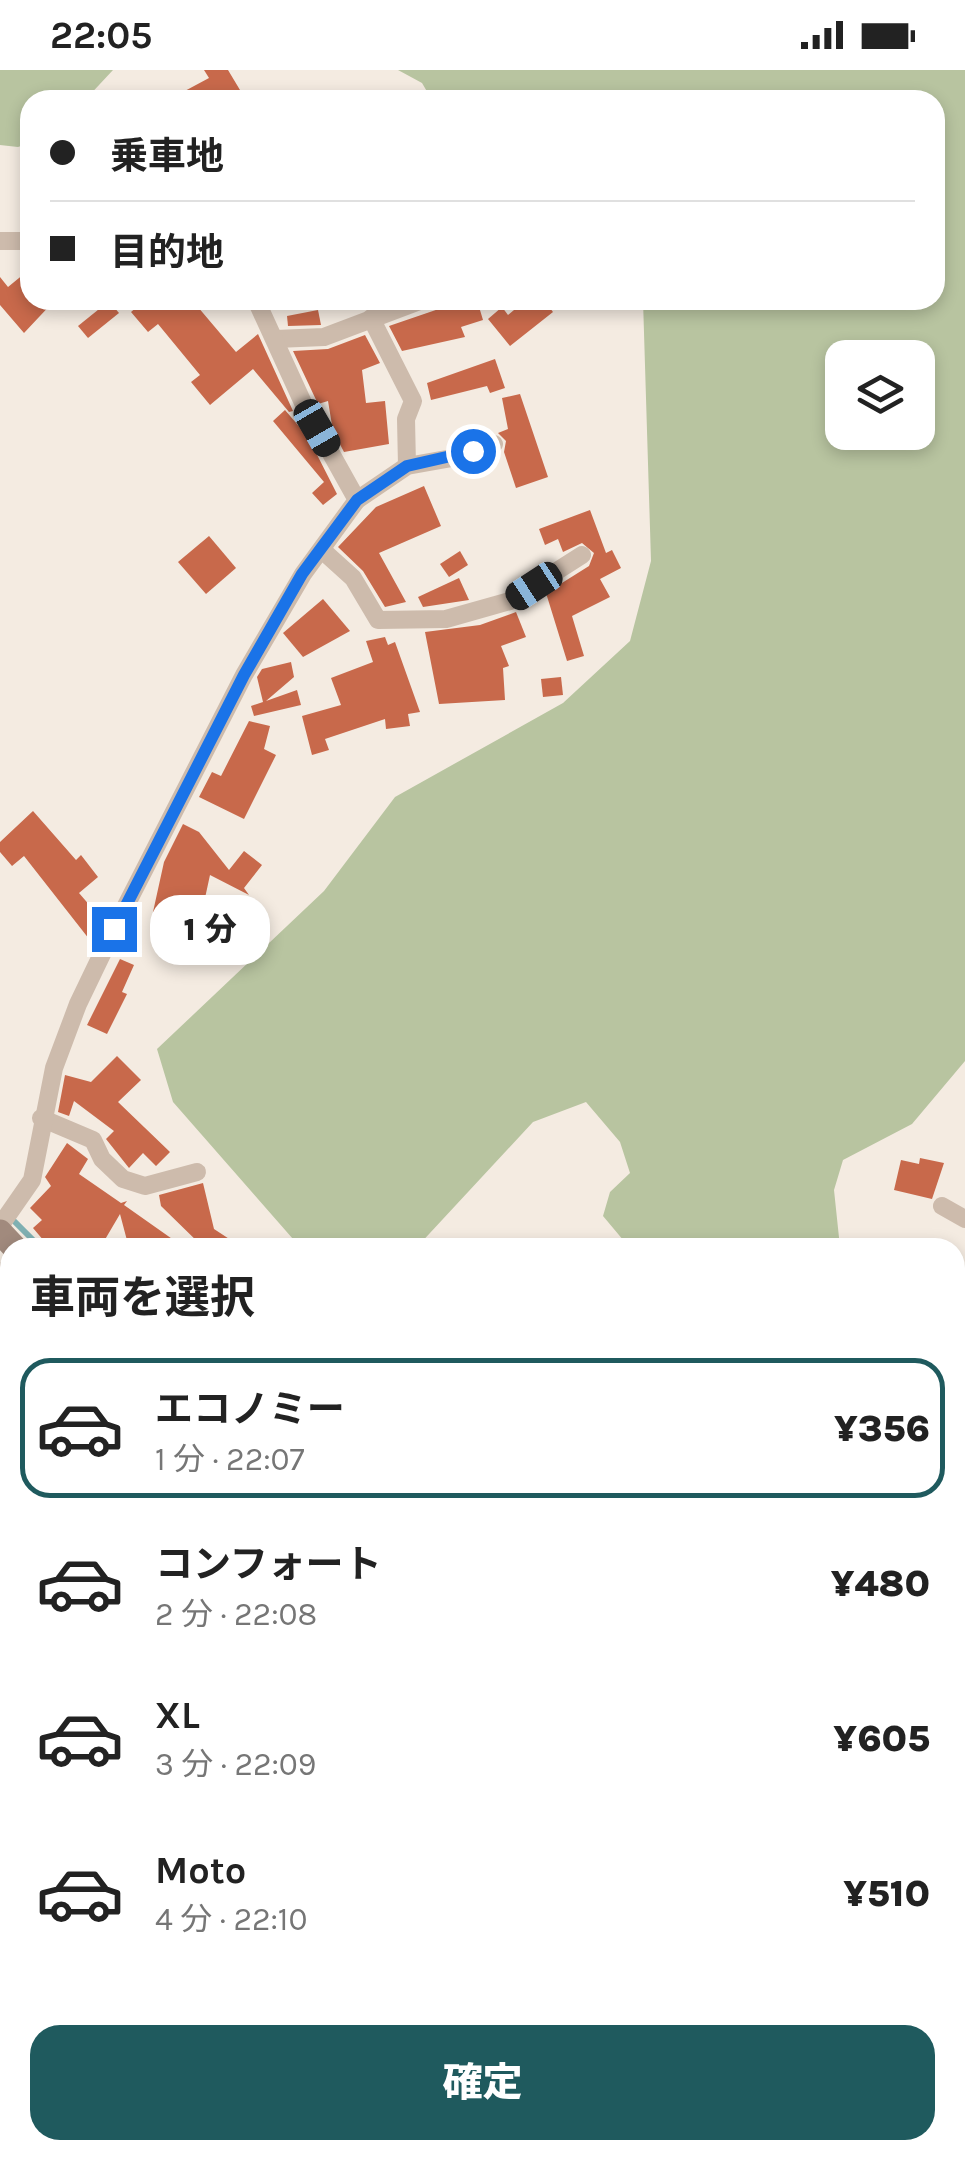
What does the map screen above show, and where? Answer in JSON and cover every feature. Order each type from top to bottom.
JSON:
[{"type":"street","points":[[266,310],[304,405],[357,500]]},
{"type":"street","points":[[276,339],[324,337],[394,310]]},
{"type":"street","points":[[371,318],[413,402],[406,419],[407,466]]},
{"type":"street","points":[[0,1229],[32,1180],[41,1118],[78,1004],[244,675],[302,574],[357,500],[407,466],[452,458],[494,444]]},
{"type":"street","points":[[322,550],[354,578],[378,620],[446,619],[510,602],[582,555]]},
{"type":"street","points":[[41,1118],[93,1140],[102,1159],[124,1179],[145,1186],[197,1172]]},
{"type":"street","points":[[942,1206],[965,1219]]},
{"type":"green space","points":[[0,70],[113,70],[94,90],[20,90],[20,146],[0,145]]},
{"type":"green space","points":[[398,70],[965,70],[965,1061],[912,1124],[843,1160],[834,1190],[839,1238],[621,1238],[603,1216],[610,1192],[630,1173],[620,1142],[586,1102],[533,1122],[425,1238],[292,1238],[173,1102],[157,1049],[324,891],[395,797],[563,703],[630,641],[651,561],[643,310],[945,310],[945,90],[426,90],[422,83]]},
{"type":"building","points":[[204,70],[228,70],[240,90],[187,90],[209,78]]},
{"type":"building","points":[[0,277],[8,287],[20,277],[20,310],[46,310],[24,333],[0,305]]},
{"type":"building","points":[[98,310],[119,313],[88,338],[78,326]]},
{"type":"building","points":[[200,310],[236,352],[258,334],[293,411],[289,412],[253,369],[210,405],[191,382],[200,375],[158,324],[148,332],[131,312]]},
{"type":"building","points":[[318,310],[321,325],[288,326],[287,316]]},
{"type":"building","points":[[436,310],[480,310],[483,320],[461,327],[465,337],[402,351],[389,326]]},
{"type":"building","points":[[498,310],[508,315],[514,310],[553,312],[510,346],[488,319]]},
{"type":"building","points":[[365,335],[380,363],[362,370],[366,403],[385,401],[389,444],[344,452],[333,431],[328,401],[318,404],[293,351],[328,349]]},
{"type":"building","points":[[495,359],[505,388],[490,393],[487,386],[431,400],[427,383]]},
{"type":"building","points":[[520,394],[548,477],[516,488],[504,452],[506,441],[498,433],[508,429],[502,398]]},
{"type":"building","points":[[285,410],[308,437],[337,494],[323,505],[312,493],[324,482],[273,421]]},
{"type":"building","points":[[424,486],[441,526],[379,553],[406,602],[385,607],[363,571],[338,547],[376,507]]},
{"type":"building","points":[[590,510],[606,553],[612,550],[621,568],[600,579],[610,597],[572,616],[584,656],[567,661],[546,593],[589,566],[594,553],[582,543],[563,552],[558,539],[545,545],[539,529]]},
{"type":"building","points":[[209,536],[236,568],[206,594],[178,562]]},
{"type":"building","points":[[460,551],[468,565],[449,577],[440,564]]},
{"type":"building","points":[[459,578],[469,600],[423,607],[418,597]]},
{"type":"building","points":[[323,599],[350,631],[303,657],[283,633]]},
{"type":"building","points":[[516,612],[526,637],[501,646],[509,666],[503,668],[505,700],[439,704],[425,632],[480,625]]},
{"type":"building","points":[[385,637],[388,645],[395,642],[420,712],[408,714],[410,726],[386,729],[385,719],[325,739],[329,750],[312,755],[302,716],[341,705],[331,678],[373,662],[366,641]]},
{"type":"building","points":[[291,662],[294,677],[266,701],[297,690],[301,705],[254,716],[251,706],[263,702],[257,677],[262,669]]},
{"type":"building","points":[[561,677],[563,695],[543,697],[541,679]]},
{"type":"building","points":[[249,721],[270,726],[264,749],[276,755],[244,819],[199,797],[212,772],[221,776]]},
{"type":"building","points":[[33,811],[76,860],[81,855],[98,877],[79,893],[104,922],[93,944],[24,856],[12,866],[0,852],[0,842]]},
{"type":"building","points":[[183,824],[199,832],[229,870],[244,851],[262,865],[244,888],[249,895],[210,875],[197,935],[173,930],[176,917],[153,912],[164,862]]},
{"type":"building","points":[[120,959],[134,965],[122,992],[127,994],[107,1034],[87,1025]]},
{"type":"building","points":[[117,1056],[141,1080],[118,1102],[170,1152],[156,1166],[143,1153],[129,1168],[106,1139],[114,1131],[74,1101],[69,1116],[58,1112],[65,1075],[91,1082]]},
{"type":"building","points":[[67,1143],[88,1159],[79,1174],[121,1203],[127,1201],[124,1205],[171,1238],[126,1238],[120,1214],[106,1238],[42,1238],[33,1228],[42,1220],[30,1208],[51,1186],[45,1177]]},
{"type":"building","points":[[920,1158],[944,1163],[932,1199],[894,1190],[901,1160],[919,1164]]},
{"type":"building","points":[[203,1183],[214,1229],[228,1238],[194,1238],[161,1206],[159,1195]]},
{"type":"waterway","points":[[15,1222],[31,1238]]},
{"type":"route","points":[[114,929],[244,675],[302,574],[357,500],[407,466],[473,451]]}]
